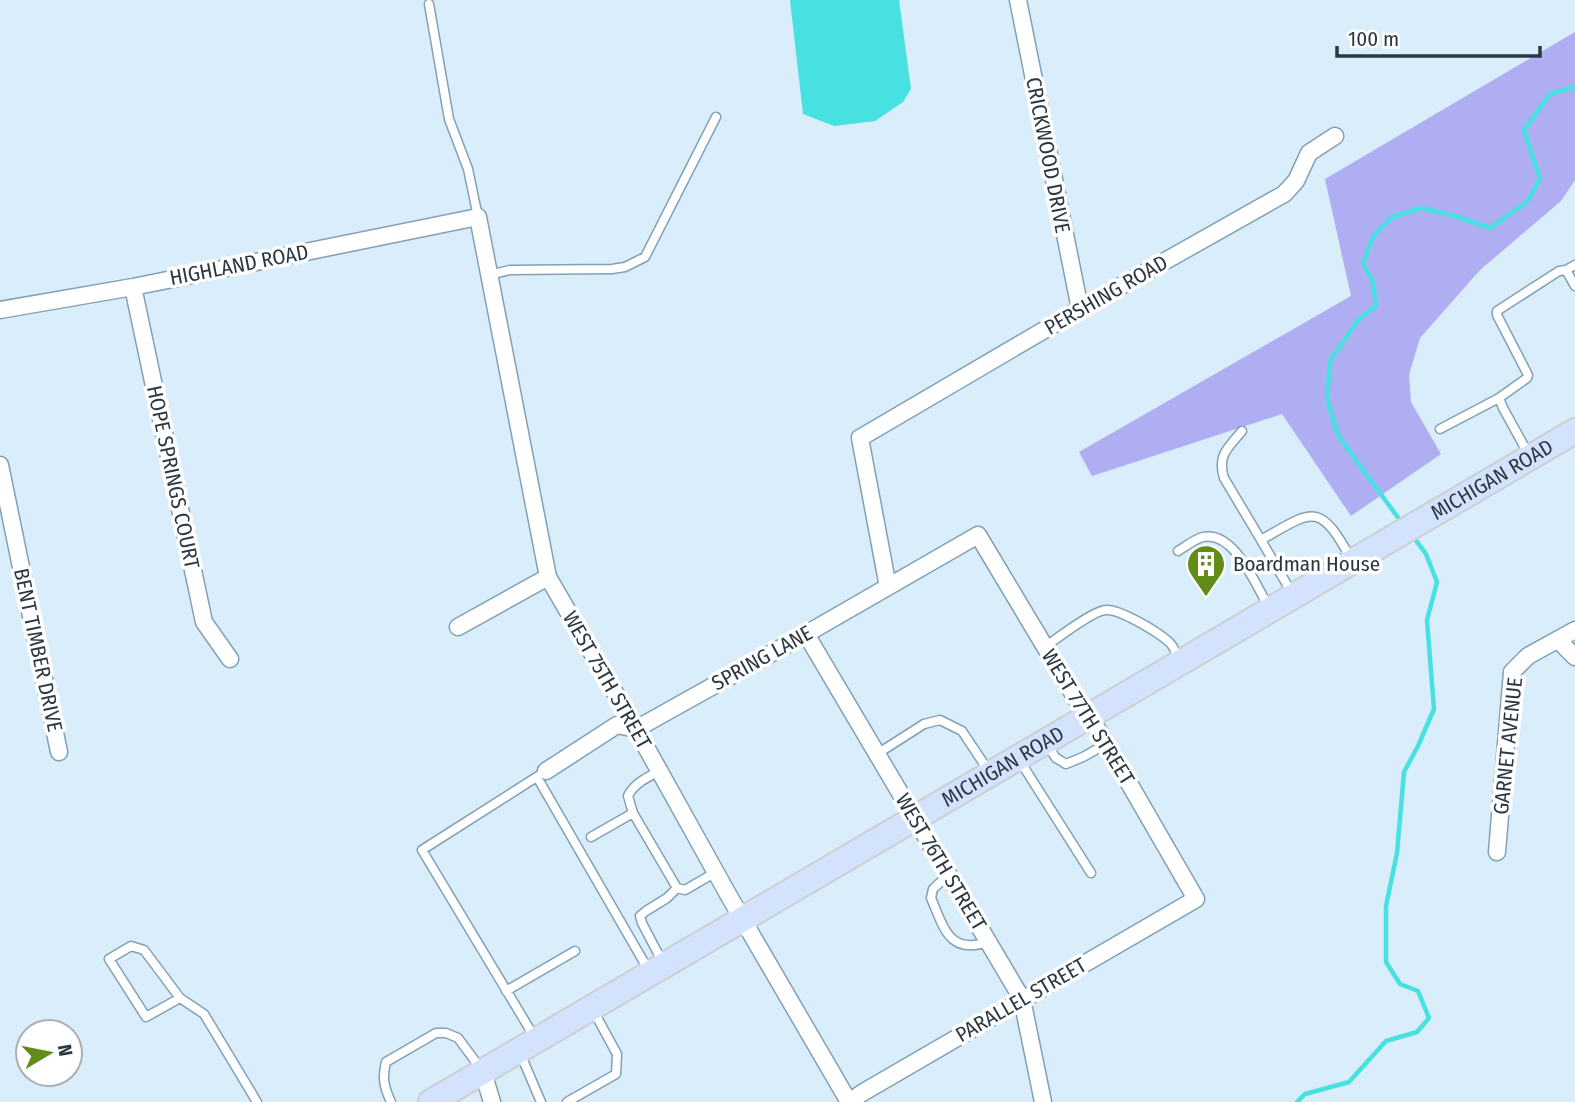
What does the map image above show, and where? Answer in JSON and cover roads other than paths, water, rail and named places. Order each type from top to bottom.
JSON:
[{"type":"main road","name":"MICHIGAN ROAD","points":[[431,1102],[1575,431]]},
{"type":"street","name":"CRICKWOOD DRIVE","points":[[1018,0],[1080,309]]},
{"type":"street","name":"PERSHING ROAD","points":[[888,587],[860,438],[1284,194],[1296,181],[1310,153],[1335,136]]},
{"type":"street","name":"WEST 75TH STREET","points":[[478,217],[548,577],[849,1102]]},
{"type":"street","name":"HIGHLAND ROAD","points":[[0,310],[133,287],[478,217]]},
{"type":"street","name":"HOPE SPRINGS COURT","points":[[133,287],[204,622],[230,659]]},
{"type":"street","name":"BENT TIMBER DRIVE","points":[[0,465],[59,752]]},
{"type":"street","name":"SPRING LANE","points":[[541,774],[617,725],[636,729],[978,535]]},
{"type":"street","name":"WEST 77TH STREET","points":[[978,535],[1106,744],[1196,899]]},
{"type":"street","points":[[458,627],[548,577]]},
{"type":"street","name":"GARNET AVENUE","points":[[1497,852],[1512,672],[1528,656],[1575,630]]},
{"type":"street","name":"WEST 76TH STREET","points":[[806,634],[1021,999],[1043,1102]]},
{"type":"street","points":[[1558,640],[1575,657]]},
{"type":"street","name":"PARALLEL STREET","points":[[849,1102],[1196,899]]},
{"type":"street","points":[[483,1072],[492,1102]]},
{"type":"lane","points":[[429,4],[449,119],[468,169],[478,217]]},
{"type":"lane","points":[[489,275],[510,271],[612,269],[625,267],[645,257],[716,117]]},
{"type":"lane","points":[[1440,429],[1499,398],[1528,379],[1497,311],[1559,271],[1575,265]]},
{"type":"lane","points":[[1566,270],[1575,286]]},
{"type":"lane","points":[[1499,398],[1530,457]]},
{"type":"lane","points":[[1242,431],[1222,456],[1224,478],[1293,596]]},
{"type":"lane","points":[[1261,540],[1299,518],[1315,515],[1325,521],[1353,561]]},
{"type":"lane","points":[[1178,551],[1204,537],[1225,542],[1245,562],[1270,610]]},
{"type":"lane","points":[[1045,646],[1095,613],[1106,610],[1147,626],[1171,644],[1181,663]]},
{"type":"lane","points":[[877,754],[924,724],[940,720],[962,731],[990,775]]},
{"type":"lane","points":[[1045,743],[1056,758],[1066,764],[1106,744]]},
{"type":"lane","points":[[1018,758],[1091,873]]},
{"type":"lane","points":[[660,771],[631,790],[628,796],[633,813],[677,888],[685,890],[716,872]]},
{"type":"lane","points":[[541,1102],[528,1045],[506,991],[422,850],[541,774],[658,970]]},
{"type":"lane","points":[[591,837],[633,813]]},
{"type":"lane","points":[[948,875],[933,889],[930,898],[940,920],[954,942],[967,946],[988,942]]},
{"type":"lane","points":[[658,970],[640,916],[677,888]]},
{"type":"lane","points":[[180,999],[146,1017],[109,959],[131,946],[144,950],[180,999],[204,1014],[257,1102]]},
{"type":"lane","points":[[506,991],[575,951]]},
{"type":"lane","points":[[567,1102],[616,1074],[617,1054],[592,1008]]},
{"type":"lane","points":[[391,1102],[382,1076],[386,1062],[436,1033],[446,1033],[458,1038],[483,1072]]},
{"type":"waterway","points":[[1402,523],[1338,435],[1327,399],[1330,361],[1358,320],[1376,306],[1373,282],[1363,263],[1374,235],[1392,217],[1421,208],[1490,228],[1528,201],[1540,179],[1524,130],[1550,94],[1575,87]]},
{"type":"waterway","points":[[1297,1102],[1305,1094],[1349,1082],[1386,1041],[1417,1032],[1429,1018],[1418,991],[1400,984],[1386,962],[1386,906],[1397,853],[1404,772],[1434,709],[1427,620],[1437,582],[1426,554],[1412,535]]},
{"type":"place","name":"Boardman House","points":[[1206,598]]}]
